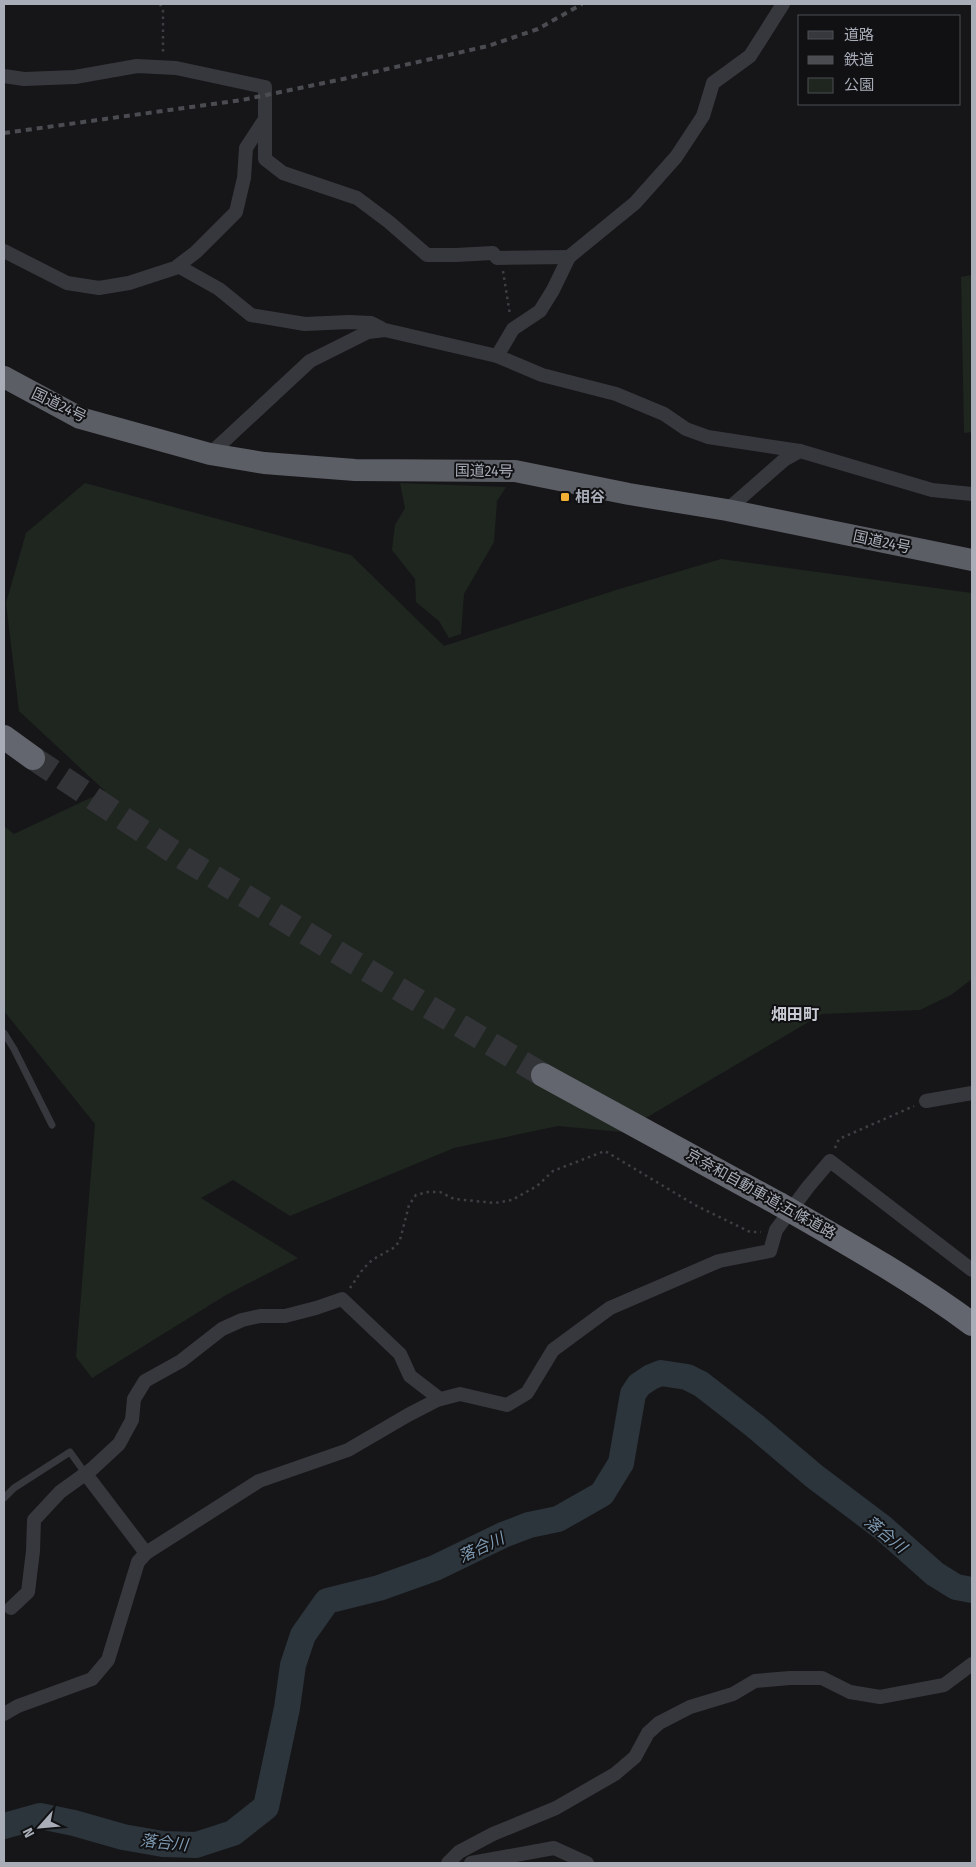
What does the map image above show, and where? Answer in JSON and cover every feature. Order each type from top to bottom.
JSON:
[{"type":"highway","name":"国道24号","points":[[4,377],[80,418],[210,454],[264,463],[355,470],[515,471],[968,557]]},
{"type":"highway","points":[[4,738],[33,758]]},
{"type":"highway","name":"京奈和自動車道;五條道路","points":[[543,1075],[863,1252],[944,1303],[972,1324]]},
{"type":"street","points":[[497,356],[513,329],[540,311],[553,290],[569,257],[635,203],[676,157],[703,116],[713,83],[750,56],[782,4]]},
{"type":"street","points":[[4,76],[24,79],[75,77],[137,66],[185,70],[265,87],[265,159],[283,173],[356,198],[390,222],[427,255],[456,256],[493,252],[497,258],[569,257]]},
{"type":"street","points":[[4,251],[67,282],[99,288],[129,283],[175,268],[196,252],[236,212],[244,178],[246,148],[265,119]]},
{"type":"street","points":[[178,266],[219,289],[251,314],[305,324],[371,323],[385,330],[497,356],[542,375],[616,394],[664,414],[686,429],[708,437],[800,451],[932,490],[972,494]]},
{"type":"street","points":[[210,454],[310,361],[368,332],[385,330]]},
{"type":"street","points":[[727,510],[784,460],[800,451]]},
{"type":"street","points":[[926,1101],[972,1093]]},
{"type":"street","points":[[4,1714],[18,1706],[92,1679],[108,1660],[138,1562],[146,1553],[259,1481],[348,1450],[408,1415],[440,1399],[460,1394],[507,1405],[527,1394],[553,1350],[610,1308],[719,1261],[770,1252],[776,1230],[830,1161],[972,1270]]},
{"type":"street","points":[[11,1608],[28,1592],[33,1552],[34,1520],[60,1492],[119,1444],[132,1420],[134,1399],[145,1381],[181,1361],[222,1329],[242,1320],[260,1316],[285,1316],[342,1299],[400,1354],[410,1376],[440,1399]]},
{"type":"street","points":[[85,1473],[146,1553]]},
{"type":"street","points":[[448,1863],[459,1852],[468,1847],[493,1834],[556,1808],[615,1774],[635,1757],[648,1733],[659,1723],[690,1707],[733,1694],[755,1681],[822,1678],[850,1692],[880,1697],[944,1685],[972,1664]]},
{"type":"street","points":[[471,1863],[554,1848],[587,1863]]},
{"type":"lane","points":[[4,1033],[52,1125]]},
{"type":"lane","points":[[4,1498],[14,1488],[70,1452],[85,1473]]},
{"type":"path","points":[[160,4],[163,22],[164,68]]},
{"type":"path","points":[[501,257],[513,329]]},
{"type":"path","points":[[830,1161],[838,1139],[926,1101]]},
{"type":"path","points":[[342,1299],[372,1260],[396,1247],[400,1240],[409,1205],[416,1195],[440,1192],[454,1198],[495,1203],[512,1200],[537,1186],[553,1171],[606,1151],[695,1205],[750,1232],[776,1230]]},
{"type":"green space","points":[[972,275],[972,432],[964,433],[961,277]]},
{"type":"green space","points":[[85,483],[351,555],[444,646],[616,590],[721,559],[972,593],[972,979],[951,995],[920,1010],[822,1014],[622,1132],[558,1126],[454,1148],[290,1216],[233,1180],[201,1198],[298,1258],[226,1295],[92,1378],[76,1357],[95,1124],[4,1011],[4,826],[14,834],[105,791],[19,711],[6,603],[26,533]]},
{"type":"green space","points":[[400,483],[506,487],[497,501],[494,542],[464,594],[461,634],[449,638],[439,621],[416,602],[415,579],[392,550],[395,525],[405,508]]},
{"type":"waterway","name":"落合川","points":[[4,1826],[40,1816],[74,1823],[123,1837],[163,1844],[196,1845],[233,1833],[266,1807],[287,1708],[293,1665],[303,1635],[327,1601],[379,1588],[435,1568],[503,1535],[529,1525],[558,1519],[602,1494],[621,1463],[633,1394],[639,1385],[661,1373],[687,1377],[701,1384],[755,1426],[814,1476],[883,1528],[935,1574],[956,1587],[972,1590]]},
{"type":"tunnel","points":[[33,758],[183,858],[543,1075]]},
{"type":"railway","points":[[4,133],[242,100],[343,79],[488,46],[538,29],[582,4]]},
{"type":"place","name":"相谷","points":[[565,497]]},
{"type":"district","name":"畑田町","points":[[795,1014]]}]
